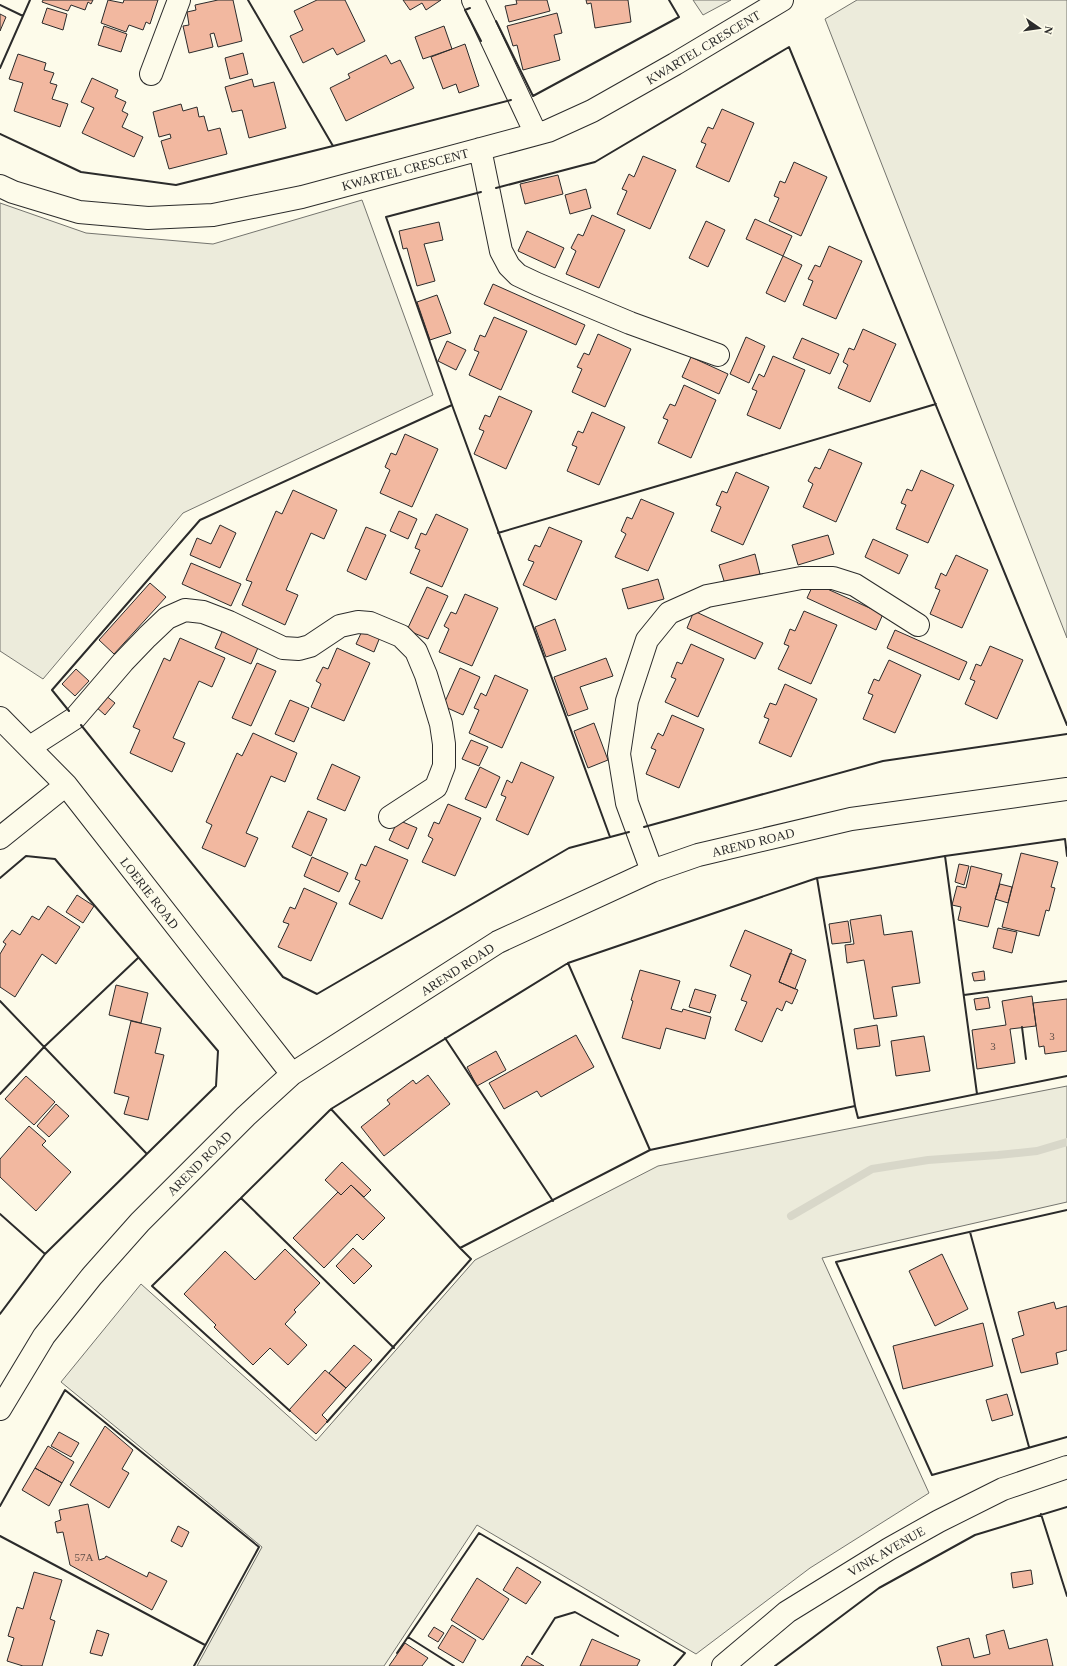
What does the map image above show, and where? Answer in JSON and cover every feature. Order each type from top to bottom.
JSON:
[{"type":"street","points":[[151,74],[179,0]]},
{"type":"street","points":[[473,0],[536,134]]},
{"type":"street","name":"KWARTEL CRESCENT","points":[[0,186],[13,192],[79,212],[148,218],[213,214],[302,197],[548,131],[592,111],[675,64],[782,0]]},
{"type":"street","points":[[480,149],[501,251],[509,266],[518,275],[630,323],[718,355]]},
{"type":"street","points":[[652,871],[627,803],[619,754],[627,701],[647,640],[669,613],[707,596],[801,578],[833,578],[855,585],[918,625]]},
{"type":"street","points":[[30,747],[75,718],[123,662],[167,618],[185,610],[203,612],[229,622],[283,648],[294,649],[310,646],[340,626],[358,622],[370,623],[401,636],[416,651],[426,675],[441,724],[444,744],[444,766],[436,787],[390,817]]},
{"type":"street","name":"LOERIE ROAD","points":[[0,718],[66,785],[292,1074]]},
{"type":"street","points":[[0,838],[66,785]]},
{"type":"street","name":"AREND ROAD","points":[[0,1410],[44,1336],[92,1276],[140,1222],[246,1116],[292,1074],[498,942],[652,871],[698,855],[851,819],[1067,789]]},
{"type":"street","name":"VINK AVENUE","points":[[723,1666],[787,1612],[889,1549],[939,1521],[1003,1489],[1067,1467]]},
{"type":"shaded area","points":[[693,0],[731,0],[703,15]]},
{"type":"shaded area","points":[[857,0],[1067,0],[1067,638],[825,19]]},
{"type":"shaded area","points":[[362,200],[433,395],[183,513],[43,679],[0,651],[0,203],[86,233],[213,244]]},
{"type":"shaded area","points":[[1067,1086],[1067,1202],[822,1258],[929,1493],[810,1568],[696,1654],[477,1525],[384,1666],[197,1666],[262,1547],[61,1382],[141,1284],[316,1441],[475,1260],[658,1166]]},
{"type":"building","points":[[43,0],[93,0],[91,4],[88,2],[85,10],[71,5],[68,11],[42,2]]},
{"type":"building","points":[[108,0],[123,3],[124,0],[158,0],[150,24],[146,22],[143,30],[129,25],[126,32],[101,23]]},
{"type":"building","points":[[218,0],[233,0],[242,41],[218,47],[214,33],[210,34],[213,47],[189,53],[183,26],[189,25],[187,12],[196,10],[195,5]]},
{"type":"building","points":[[317,0],[345,0],[365,41],[337,55],[333,48],[303,63],[290,36],[303,30],[294,11]]},
{"type":"building","points":[[403,0],[441,0],[426,10],[422,3],[410,10]]},
{"type":"building","points":[[516,0],[547,0],[550,11],[509,22],[505,6],[517,4]]},
{"type":"building","points":[[586,0],[628,0],[631,22],[595,28],[591,3],[587,4]]},
{"type":"building","points":[[47,8],[67,14],[63,30],[42,23]]},
{"type":"building","points":[[557,13],[562,33],[554,35],[560,60],[523,70],[517,45],[513,46],[507,26]]},
{"type":"building","points":[[0,14],[6,17],[0,31]]},
{"type":"building","points":[[104,26],[127,34],[121,52],[98,45]]},
{"type":"building","points":[[444,26],[452,49],[423,59],[415,37]]},
{"type":"building","points":[[465,44],[479,86],[459,93],[456,84],[443,89],[431,57]]},
{"type":"building","points":[[243,53],[248,74],[230,79],[225,58]]},
{"type":"building","points":[[18,54],[46,63],[44,70],[54,73],[50,83],[57,85],[52,99],[68,104],[60,127],[14,111],[23,83],[9,79]]},
{"type":"building","points":[[386,55],[391,64],[400,60],[414,88],[346,121],[330,88],[350,78],[348,74]]},
{"type":"building","points":[[92,78],[118,90],[115,97],[126,102],[122,111],[128,114],[122,127],[143,137],[134,157],[82,133],[94,108],[81,102]]},
{"type":"building","points":[[252,79],[254,87],[274,82],[286,128],[249,138],[242,110],[232,112],[225,87]]},
{"type":"building","points":[[181,104],[183,111],[197,107],[199,117],[204,116],[208,131],[220,128],[227,154],[169,169],[161,141],[171,138],[170,134],[159,137],[153,112]]},
{"type":"building","points":[[722,109],[754,123],[729,182],[696,167],[706,144],[701,142],[708,127],[713,129]]},
{"type":"building","points":[[643,156],[676,170],[650,229],[617,214],[627,191],[622,189],[629,174],[634,177]]},
{"type":"building","points":[[794,162],[827,177],[801,236],[769,221],[779,198],[774,196],[780,181],[785,183]]},
{"type":"building","points":[[558,175],[563,194],[525,204],[520,184]]},
{"type":"building","points":[[586,189],[591,208],[570,214],[565,195]]},
{"type":"building","points":[[592,215],[625,230],[599,288],[566,274],[576,251],[571,248],[578,234],[583,236]]},
{"type":"building","points":[[755,219],[792,236],[783,256],[746,239]]},
{"type":"building","points":[[706,221],[725,230],[708,267],[689,258]]},
{"type":"building","points":[[439,222],[443,240],[424,244],[435,281],[417,286],[407,248],[403,249],[399,231]]},
{"type":"building","points":[[527,231],[564,248],[555,268],[518,251]]},
{"type":"building","points":[[829,246],[862,261],[836,319],[803,305],[813,281],[808,279],[815,265],[820,267]]},
{"type":"building","points":[[783,256],[802,265],[785,302],[766,293]]},
{"type":"building","points":[[493,284],[585,325],[576,345],[484,304]]},
{"type":"building","points":[[437,295],[451,333],[430,340],[417,302]]},
{"type":"building","points":[[494,317],[527,331],[501,390],[469,375],[479,352],[474,350],[480,335],[485,337]]},
{"type":"building","points":[[863,329],[896,344],[870,402],[838,388],[848,365],[843,362],[849,348],[854,350]]},
{"type":"building","points":[[598,334],[631,349],[605,407],[572,392],[582,369],[577,367],[584,353],[589,355]]},
{"type":"building","points":[[746,337],[765,346],[749,383],[730,374]]},
{"type":"building","points":[[802,338],[839,354],[830,374],[793,358]]},
{"type":"building","points":[[447,341],[466,350],[456,370],[438,361]]},
{"type":"building","points":[[773,356],[805,370],[780,429],[747,415],[757,391],[752,389],[759,374],[764,377]]},
{"type":"building","points":[[691,357],[728,374],[719,394],[682,377]]},
{"type":"building","points":[[684,385],[716,400],[691,458],[658,443],[668,420],[663,418],[670,404],[675,406]]},
{"type":"building","points":[[499,396],[532,411],[506,469],[474,454],[484,431],[479,429],[485,415],[490,417]]},
{"type":"building","points":[[592,412],[625,427],[599,485],[567,471],[577,447],[572,445],[578,431],[583,433]]},
{"type":"building","points":[[405,434],[438,449],[412,507],[380,493],[390,470],[385,467],[391,453],[396,455]]},
{"type":"building","points":[[829,449],[862,463],[836,522],[803,507],[813,484],[808,481],[815,467],[820,469]]},
{"type":"building","points":[[921,470],[954,485],[928,543],[896,529],[906,505],[901,503],[907,489],[912,491]]},
{"type":"building","points":[[736,472],[769,487],[743,545],[711,531],[721,507],[716,505],[722,491],[727,493]]},
{"type":"building","points":[[293,490],[337,510],[324,539],[311,533],[286,590],[298,595],[285,625],[242,605],[252,582],[246,580],[276,511],[282,514]]},
{"type":"building","points":[[641,499],[674,513],[648,571],[615,557],[626,534],[621,531],[627,517],[632,519]]},
{"type":"building","points":[[399,511],[417,519],[408,539],[390,531]]},
{"type":"building","points":[[436,514],[468,529],[442,587],[410,573],[420,550],[415,548],[421,533],[426,535]]},
{"type":"building","points":[[220,525],[236,533],[220,568],[190,555],[197,538],[211,544]]},
{"type":"building","points":[[366,527],[386,535],[366,580],[347,571]]},
{"type":"building","points":[[549,527],[582,541],[556,600],[523,585],[534,562],[528,560],[535,545],[540,547]]},
{"type":"building","points":[[828,535],[834,554],[798,565],[792,545]]},
{"type":"building","points":[[873,539],[908,555],[899,574],[865,557]]},
{"type":"building","points":[[755,554],[760,574],[725,584],[719,565]]},
{"type":"building","points":[[956,555],[988,570],[962,628],[930,614],[940,590],[935,588],[941,573],[946,576]]},
{"type":"building","points":[[191,563],[241,584],[231,606],[182,584]]},
{"type":"building","points":[[658,579],[664,599],[628,609],[622,589]]},
{"type":"building","points":[[150,583],[166,597],[114,654],[99,640]]},
{"type":"building","points":[[814,583],[883,614],[876,630],[807,598]]},
{"type":"building","points":[[427,587],[448,596],[428,639],[407,630]]},
{"type":"building","points":[[465,594],[498,608],[472,666],[439,652],[449,629],[444,626],[451,612],[456,614]]},
{"type":"building","points":[[694,611],[763,643],[755,659],[687,628]]},
{"type":"building","points":[[804,611],[837,625],[811,684],[778,669],[789,646],[784,644],[790,629],[795,631]]},
{"type":"building","points":[[555,619],[566,650],[546,657],[535,627]]},
{"type":"building","points":[[224,627],[260,643],[251,664],[215,648]]},
{"type":"building","points":[[363,629],[380,637],[374,652],[356,644]]},
{"type":"building","points":[[895,630],[967,662],[959,680],[887,648]]},
{"type":"building","points":[[180,638],[225,658],[212,687],[199,681],[173,738],[185,743],[172,772],[130,753],[140,730],[133,727],[164,658],[170,661]]},
{"type":"building","points":[[691,644],[724,659],[698,717],[665,702],[676,679],[671,677],[677,662],[682,664]]},
{"type":"building","points":[[990,646],[1023,660],[997,719],[965,704],[975,681],[970,679],[976,664],[981,666]]},
{"type":"building","points":[[337,648],[370,663],[344,721],[311,707],[321,684],[316,681],[323,667],[328,669]]},
{"type":"building","points":[[606,658],[613,676],[580,687],[588,709],[568,716],[554,677]]},
{"type":"building","points":[[889,660],[921,675],[895,733],[863,719],[873,695],[868,693],[874,679],[879,681]]},
{"type":"building","points":[[257,663],[276,671],[251,726],[232,718]]},
{"type":"building","points":[[460,668],[480,677],[463,715],[443,706]]},
{"type":"building","points":[[76,669],[89,681],[75,696],[62,684]]},
{"type":"building","points":[[495,675],[528,690],[502,748],[469,733],[479,710],[474,708],[481,693],[486,696]]},
{"type":"building","points":[[785,684],[817,699],[791,757],[759,743],[769,719],[764,717],[770,703],[776,705]]},
{"type":"building","points":[[105,695],[115,703],[105,715],[95,706]]},
{"type":"building","points":[[290,700],[309,708],[294,742],[275,734]]},
{"type":"building","points":[[672,715],[704,729],[679,788],[646,774],[656,750],[651,748],[658,733],[663,736]]},
{"type":"building","points":[[594,723],[608,760],[588,768],[574,731]]},
{"type":"building","points":[[253,733],[297,753],[285,782],[271,776],[246,833],[258,838],[245,867],[202,848],[212,825],[206,822],[237,753],[242,756]]},
{"type":"building","points":[[471,740],[488,747],[479,766],[462,759]]},
{"type":"building","points":[[521,762],[554,777],[528,835],[496,820],[506,797],[501,795],[507,780],[512,783]]},
{"type":"building","points":[[332,764],[360,777],[345,811],[317,799]]},
{"type":"building","points":[[480,767],[500,777],[486,808],[465,799]]},
{"type":"building","points":[[448,804],[481,818],[455,876],[422,862],[433,839],[428,836],[434,822],[439,824]]},
{"type":"building","points":[[308,811],[327,819],[311,856],[292,847]]},
{"type":"building","points":[[398,820],[417,828],[408,849],[389,840]]},
{"type":"building","points":[[375,846],[408,860],[382,919],[349,904],[360,881],[355,879],[361,864],[366,866]]},
{"type":"building","points":[[1021,853],[1058,862],[1051,887],[1055,888],[1049,911],[1046,910],[1039,936],[1002,927]]},
{"type":"building","points":[[312,857],[348,873],[339,892],[304,876]]},
{"type":"building","points":[[959,864],[969,866],[964,885],[955,882]]},
{"type":"building","points":[[971,866],[1002,874],[988,927],[958,920],[961,907],[952,905],[957,886],[966,888]]},
{"type":"building","points":[[1000,884],[1012,887],[1008,903],[995,899]]},
{"type":"building","points":[[304,888],[337,903],[311,961],[278,947],[289,924],[283,922],[290,907],[295,909]]},
{"type":"building","points":[[77,895],[94,906],[83,923],[66,912]]},
{"type":"building","points":[[48,906],[80,927],[56,964],[42,954],[15,997],[0,987],[0,954],[6,944],[3,942],[12,930],[20,935],[32,916],[39,920]]},
{"type":"building","points":[[881,915],[884,935],[912,931],[920,983],[892,987],[897,1016],[874,1019],[864,960],[847,963],[845,945],[854,944],[850,920]]},
{"type":"building","points":[[848,921],[851,942],[832,944],[829,924]]},
{"type":"building","points":[[998,928],[1017,932],[1012,953],[993,948]]},
{"type":"building","points":[[745,930],[792,950],[779,982],[798,990],[792,1004],[786,1001],[782,1011],[777,1008],[762,1042],[735,1030],[747,1002],[741,1000],[751,975],[730,966]]},
{"type":"building","points":[[790,953],[806,960],[795,989],[779,982]]},
{"type":"building","points":[[640,970],[680,981],[671,1009],[682,1012],[683,1009],[711,1017],[705,1039],[666,1028],[660,1049],[622,1038]]},
{"type":"building","points":[[984,971],[985,980],[974,981],[972,973]]},
{"type":"building","points":[[116,985],[148,993],[141,1023],[109,1015]]},
{"type":"building","points":[[695,989],[716,995],[710,1013],[689,1007]]},
{"type":"building","points":[[1032,996],[1036,1026],[1010,1029],[1015,1063],[977,1069],[972,1030],[1006,1025],[1002,1001]]},
{"type":"building","points":[[988,997],[990,1008],[976,1010],[974,999]]},
{"type":"building","points":[[1067,999],[1067,1051],[1045,1054],[1044,1046],[1039,1047],[1033,1003]]},
{"type":"building","points":[[131,1021],[161,1028],[155,1053],[164,1055],[148,1120],[124,1114],[129,1097],[114,1093]]},
{"type":"building","points":[[877,1025],[880,1046],[857,1049],[854,1029]]},
{"type":"building","points":[[576,1035],[594,1067],[541,1097],[537,1091],[504,1109],[489,1083]]},
{"type":"building","points":[[924,1036],[930,1071],[896,1076],[891,1041]]},
{"type":"building","points":[[496,1051],[506,1070],[477,1086],[467,1067]]},
{"type":"building","points":[[428,1075],[450,1104],[384,1156],[361,1127],[390,1104],[387,1100],[413,1080],[416,1084]]},
{"type":"building","points":[[26,1076],[55,1102],[34,1125],[5,1099]]},
{"type":"building","points":[[56,1104],[69,1116],[49,1137],[37,1126]]},
{"type":"building","points":[[29,1126],[46,1141],[42,1145],[71,1172],[36,1211],[0,1177],[0,1159]]},
{"type":"building","points":[[342,1162],[371,1190],[364,1197],[351,1185],[341,1195],[325,1180]]},
{"type":"building","points":[[351,1185],[385,1218],[363,1240],[357,1234],[324,1268],[293,1238],[338,1192],[341,1195]]},
{"type":"building","points":[[353,1248],[372,1266],[354,1284],[336,1266]]},
{"type":"building","points":[[285,1249],[320,1283],[294,1310],[296,1312],[285,1324],[307,1345],[288,1365],[270,1348],[253,1365],[214,1327],[216,1325],[184,1294],[225,1251],[255,1280]]},
{"type":"building","points":[[942,1254],[968,1309],[935,1326],[909,1271]]},
{"type":"building","points":[[1054,1302],[1056,1309],[1067,1306],[1067,1350],[1056,1353],[1058,1364],[1021,1373],[1012,1339],[1024,1335],[1018,1312]]},
{"type":"building","points":[[983,1323],[993,1366],[903,1389],[893,1346]]},
{"type":"building","points":[[354,1345],[372,1360],[346,1388],[329,1373]]},
{"type":"building","points":[[325,1370],[346,1388],[322,1415],[328,1421],[316,1434],[289,1410]]},
{"type":"building","points":[[1007,1394],[1013,1415],[992,1421],[986,1400]]},
{"type":"building","points":[[105,1426],[133,1450],[122,1469],[129,1473],[109,1508],[70,1485]]},
{"type":"building","points":[[59,1432],[79,1443],[71,1457],[51,1446]]},
{"type":"building","points":[[48,1446],[74,1462],[62,1483],[35,1468]]},
{"type":"building","points":[[35,1468],[62,1483],[49,1506],[22,1490]]},
{"type":"building","points":[[88,1504],[99,1560],[105,1558],[106,1556],[147,1577],[149,1572],[167,1581],[152,1610],[70,1565],[63,1532],[57,1533],[55,1522],[61,1520],[59,1510]]},
{"type":"building","points":[[178,1526],[189,1532],[182,1547],[171,1541]]},
{"type":"building","points":[[517,1567],[541,1582],[526,1604],[503,1590]]},
{"type":"building","points":[[1031,1570],[1033,1584],[1013,1588],[1011,1573]]},
{"type":"building","points":[[34,1572],[62,1580],[50,1619],[55,1621],[42,1666],[23,1666],[7,1661],[14,1638],[8,1636],[17,1607],[23,1609]]},
{"type":"building","points":[[477,1578],[509,1599],[483,1640],[451,1620]]},
{"type":"building","points":[[452,1625],[476,1640],[463,1663],[438,1648]]},
{"type":"building","points":[[434,1627],[444,1633],[438,1642],[428,1636]]},
{"type":"building","points":[[97,1630],[109,1634],[102,1656],[90,1653]]},
{"type":"building","points":[[1004,1630],[1009,1649],[1047,1639],[1053,1666],[942,1666],[937,1647],[969,1638],[974,1658],[990,1654],[986,1635]]},
{"type":"building","points":[[592,1639],[640,1660],[637,1666],[580,1666]]},
{"type":"building","points":[[405,1643],[428,1658],[422,1666],[389,1666]]},
{"type":"building","points":[[527,1656],[544,1666],[521,1666]]},
{"type":"waterway","points":[[791,1216],[872,1169],[928,1160],[1037,1151],[1067,1142]]},
{"type":"wall","points":[[0,68],[30,0]]},
{"type":"wall","points":[[248,0],[333,146],[511,100]]},
{"type":"wall","points":[[496,21],[533,96],[679,17],[669,0]]},
{"type":"wall","points":[[0,5],[23,16]]},
{"type":"wall","points":[[470,8],[465,10],[481,41]]},
{"type":"wall","points":[[496,188],[595,162],[789,47],[1067,725]]},
{"type":"wall","points":[[0,134],[81,172],[176,185],[333,146]]},
{"type":"wall","points":[[481,192],[386,217],[452,405],[610,837]]},
{"type":"wall","points":[[498,533],[936,404]]},
{"type":"wall","points":[[69,711],[52,690],[200,520],[452,405]]},
{"type":"wall","points":[[81,725],[283,977],[317,994],[569,848],[629,832]]},
{"type":"wall","points":[[644,827],[883,761],[1067,734]]},
{"type":"wall","points":[[290,1411],[152,1286],[331,1109],[568,963],[817,878],[945,856],[1065,839],[1067,856]]},
{"type":"wall","points":[[0,878],[26,856],[55,859],[218,1051],[216,1086],[45,1254],[0,1314]]},
{"type":"wall","points":[[945,856],[977,1094]]},
{"type":"wall","points":[[817,878],[855,1106]]},
{"type":"wall","points":[[0,1094],[44,1047],[138,958]]},
{"type":"wall","points":[[568,963],[650,1150]]},
{"type":"wall","points":[[964,995],[1067,981]]},
{"type":"wall","points":[[0,1001],[146,1153]]},
{"type":"wall","points":[[1022,1027],[1026,1059]]},
{"type":"wall","points":[[445,1038],[553,1201]]},
{"type":"wall","points":[[327,1422],[471,1259],[460,1248],[650,1150],[855,1106],[858,1118],[1067,1076]]},
{"type":"wall","points":[[331,1109],[460,1248]]},
{"type":"wall","points":[[241,1198],[394,1348]]},
{"type":"wall","points":[[1067,1210],[836,1262],[932,1475],[1067,1437]]},
{"type":"wall","points":[[0,1214],[45,1254]]},
{"type":"wall","points":[[970,1232],[1029,1447]]},
{"type":"wall","points":[[0,1506],[65,1390],[259,1547],[194,1666]]},
{"type":"wall","points":[[775,1666],[879,1588],[975,1535],[1067,1507]]},
{"type":"wall","points":[[1041,1514],[1067,1596]]},
{"type":"wall","points":[[397,1653],[479,1533],[685,1653],[674,1666]]},
{"type":"wall","points":[[0,1536],[205,1645]]},
{"type":"wall","points":[[532,1654],[555,1618],[575,1612],[618,1636]]},
{"type":"wall","points":[[408,1637],[454,1666]]}]
